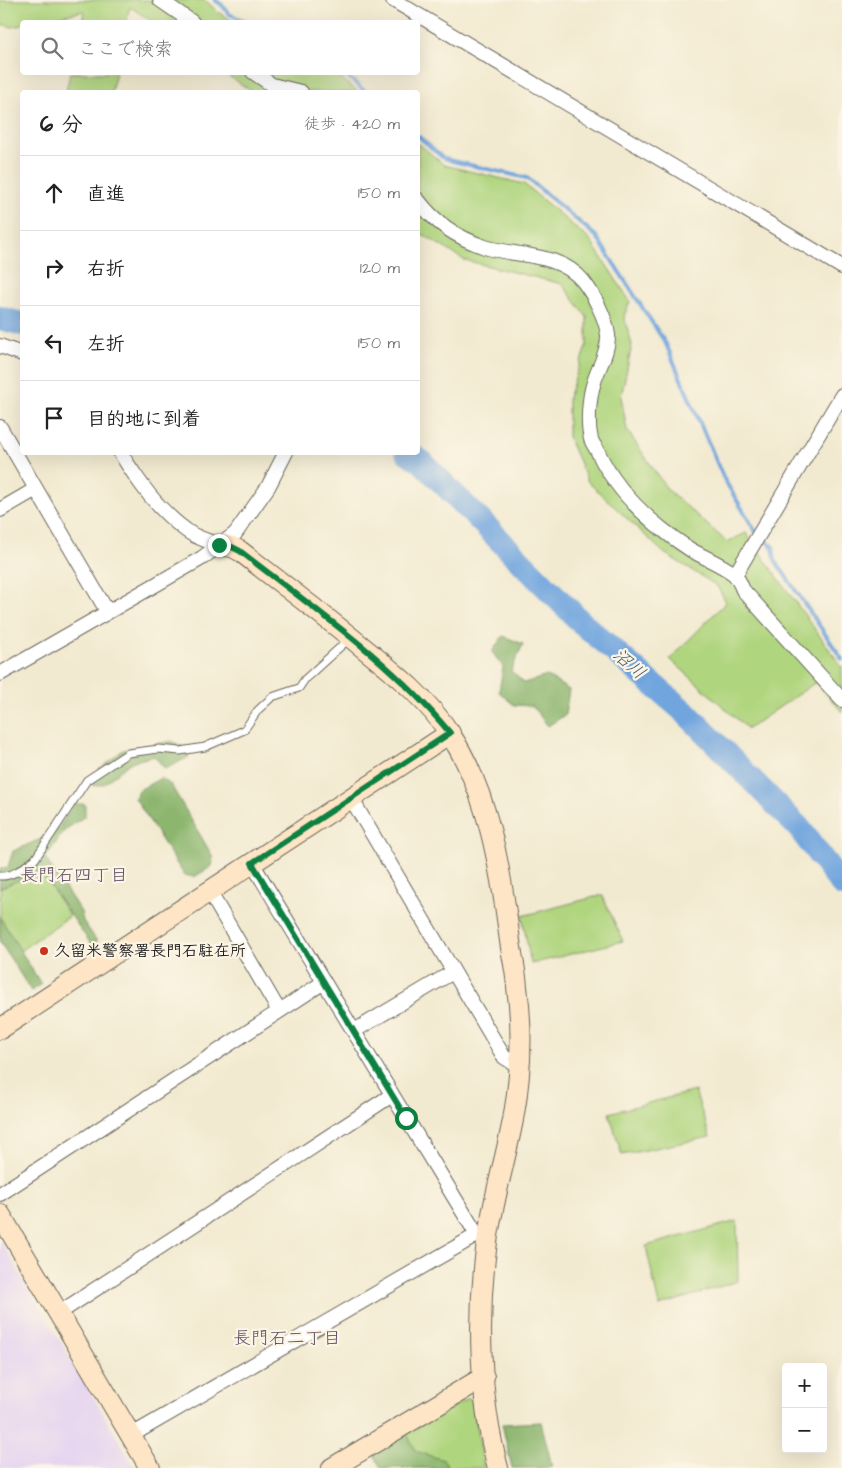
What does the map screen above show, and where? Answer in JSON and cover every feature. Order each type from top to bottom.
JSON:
[{"type":"street","points":[[160,0],[189,20]]},
{"type":"street","points":[[393,0],[842,267]]},
{"type":"street","points":[[257,75],[272,85],[293,90]]},
{"type":"street","points":[[420,203],[428,214],[454,233],[485,247],[549,259],[566,267],[583,280],[603,314],[608,337],[589,402],[591,439],[604,465],[627,496],[660,528],[691,550],[735,575],[743,590],[842,700]]},
{"type":"street","points":[[0,346],[20,353]]},
{"type":"street","points":[[735,575],[842,395]]},
{"type":"street","points":[[0,427],[107,611]]},
{"type":"street","points":[[122,455],[143,488],[155,502],[188,532],[219,545],[232,547],[240,551],[393,672],[428,707],[450,733],[467,764],[482,802],[506,899],[518,988],[521,1035],[520,1067],[513,1122],[482,1238],[484,1377],[488,1420],[498,1468]]},
{"type":"street","points":[[0,674],[202,558],[235,534],[268,487],[284,455]]},
{"type":"street","points":[[0,510],[36,488]]},
{"type":"street","points":[[0,1029],[450,733]]},
{"type":"street","points":[[351,798],[504,1057],[520,1067]]},
{"type":"street","points":[[252,863],[392,1095],[482,1238]]},
{"type":"street","points":[[209,891],[279,1011]]},
{"type":"street","points":[[354,1030],[453,972]]},
{"type":"street","points":[[0,1194],[324,982]]},
{"type":"street","points":[[60,1313],[392,1095]]},
{"type":"street","points":[[0,1214],[150,1468]]},
{"type":"street","points":[[130,1436],[482,1238]]},
{"type":"street","points":[[332,1468],[484,1377]]},
{"type":"lane","points":[[0,876],[5,877],[24,867],[34,859],[87,780],[128,753],[158,749],[180,752],[205,747],[244,730],[258,710],[272,697],[299,688],[306,679],[351,637]]},
{"type":"shaded area","points":[[0,1240],[135,1468],[0,1468]]},
{"type":"green space","points":[[0,0],[205,0],[218,12],[231,20],[150,20],[130,7],[127,20],[82,20],[84,11],[42,20],[20,20],[20,25],[12,27],[0,24]]},
{"type":"green space","points":[[70,75],[115,75],[112,90],[66,90]]},
{"type":"green space","points":[[227,75],[337,75],[355,90],[250,90]]},
{"type":"green space","points":[[420,145],[444,165],[524,184],[590,240],[630,301],[624,316],[632,345],[621,397],[627,430],[667,489],[727,542],[746,533],[842,667],[842,712],[816,682],[748,729],[670,659],[726,602],[717,586],[664,553],[588,482],[568,437],[568,398],[587,344],[587,317],[562,284],[464,260],[422,234],[420,235]]},
{"type":"green space","points":[[503,636],[523,644],[511,671],[524,683],[547,676],[569,690],[565,715],[548,726],[532,706],[514,705],[499,692],[503,667],[492,652]]},
{"type":"green space","points":[[171,741],[186,748],[189,757],[165,769],[154,756],[131,762],[104,784],[93,786],[92,775],[123,750]]},
{"type":"green space","points":[[161,778],[171,785],[213,857],[211,867],[194,877],[184,875],[135,798],[139,790]]},
{"type":"green space","points":[[74,804],[85,804],[85,816],[65,830],[45,858],[81,912],[83,921],[97,941],[93,947],[40,871],[0,888],[0,869],[8,867],[13,851],[55,833]]},
{"type":"green space","points":[[40,871],[70,916],[11,957],[0,942],[0,884],[10,883]]},
{"type":"green space","points":[[602,895],[623,941],[531,964],[522,916]]},
{"type":"green space","points":[[0,917],[41,984],[31,991],[0,942]]},
{"type":"green space","points":[[695,1091],[710,1137],[622,1155],[609,1113]]},
{"type":"green space","points":[[737,1221],[738,1281],[659,1306],[646,1246]]},
{"type":"green space","points":[[469,1398],[473,1401],[484,1468],[381,1468],[373,1453]]},
{"type":"green space","points":[[541,1422],[552,1466],[546,1468],[512,1468],[502,1424]]},
{"type":"green space","points":[[407,1434],[416,1451],[444,1460],[449,1468],[381,1468],[373,1453]]},
{"type":"waterway","points":[[215,0],[229,14],[243,20]]},
{"type":"waterway","points":[[346,75],[364,90]]},
{"type":"waterway","points":[[420,138],[442,157],[452,161],[527,178],[596,236],[666,344],[724,479],[756,532]]},
{"type":"waterway","name":"沼川","points":[[0,318],[20,323]]},
{"type":"waterway","name":"沼川","points":[[412,455],[422,462],[583,624],[686,713],[799,828],[842,885]]},
{"type":"waterway","points":[[762,537],[773,547],[775,560],[842,659]]},
{"type":"place","name":"久留米警察署長門石駐在所","points":[[44,951]]},
{"type":"district","name":"長門石四丁目","points":[[74,875]]},
{"type":"district","name":"長門石二丁目","points":[[287,1338]]},
{"type":"route","points":[[219,545],[232,547],[240,551],[351,637],[393,672],[428,707],[450,733],[252,863],[406,1118]]}]
